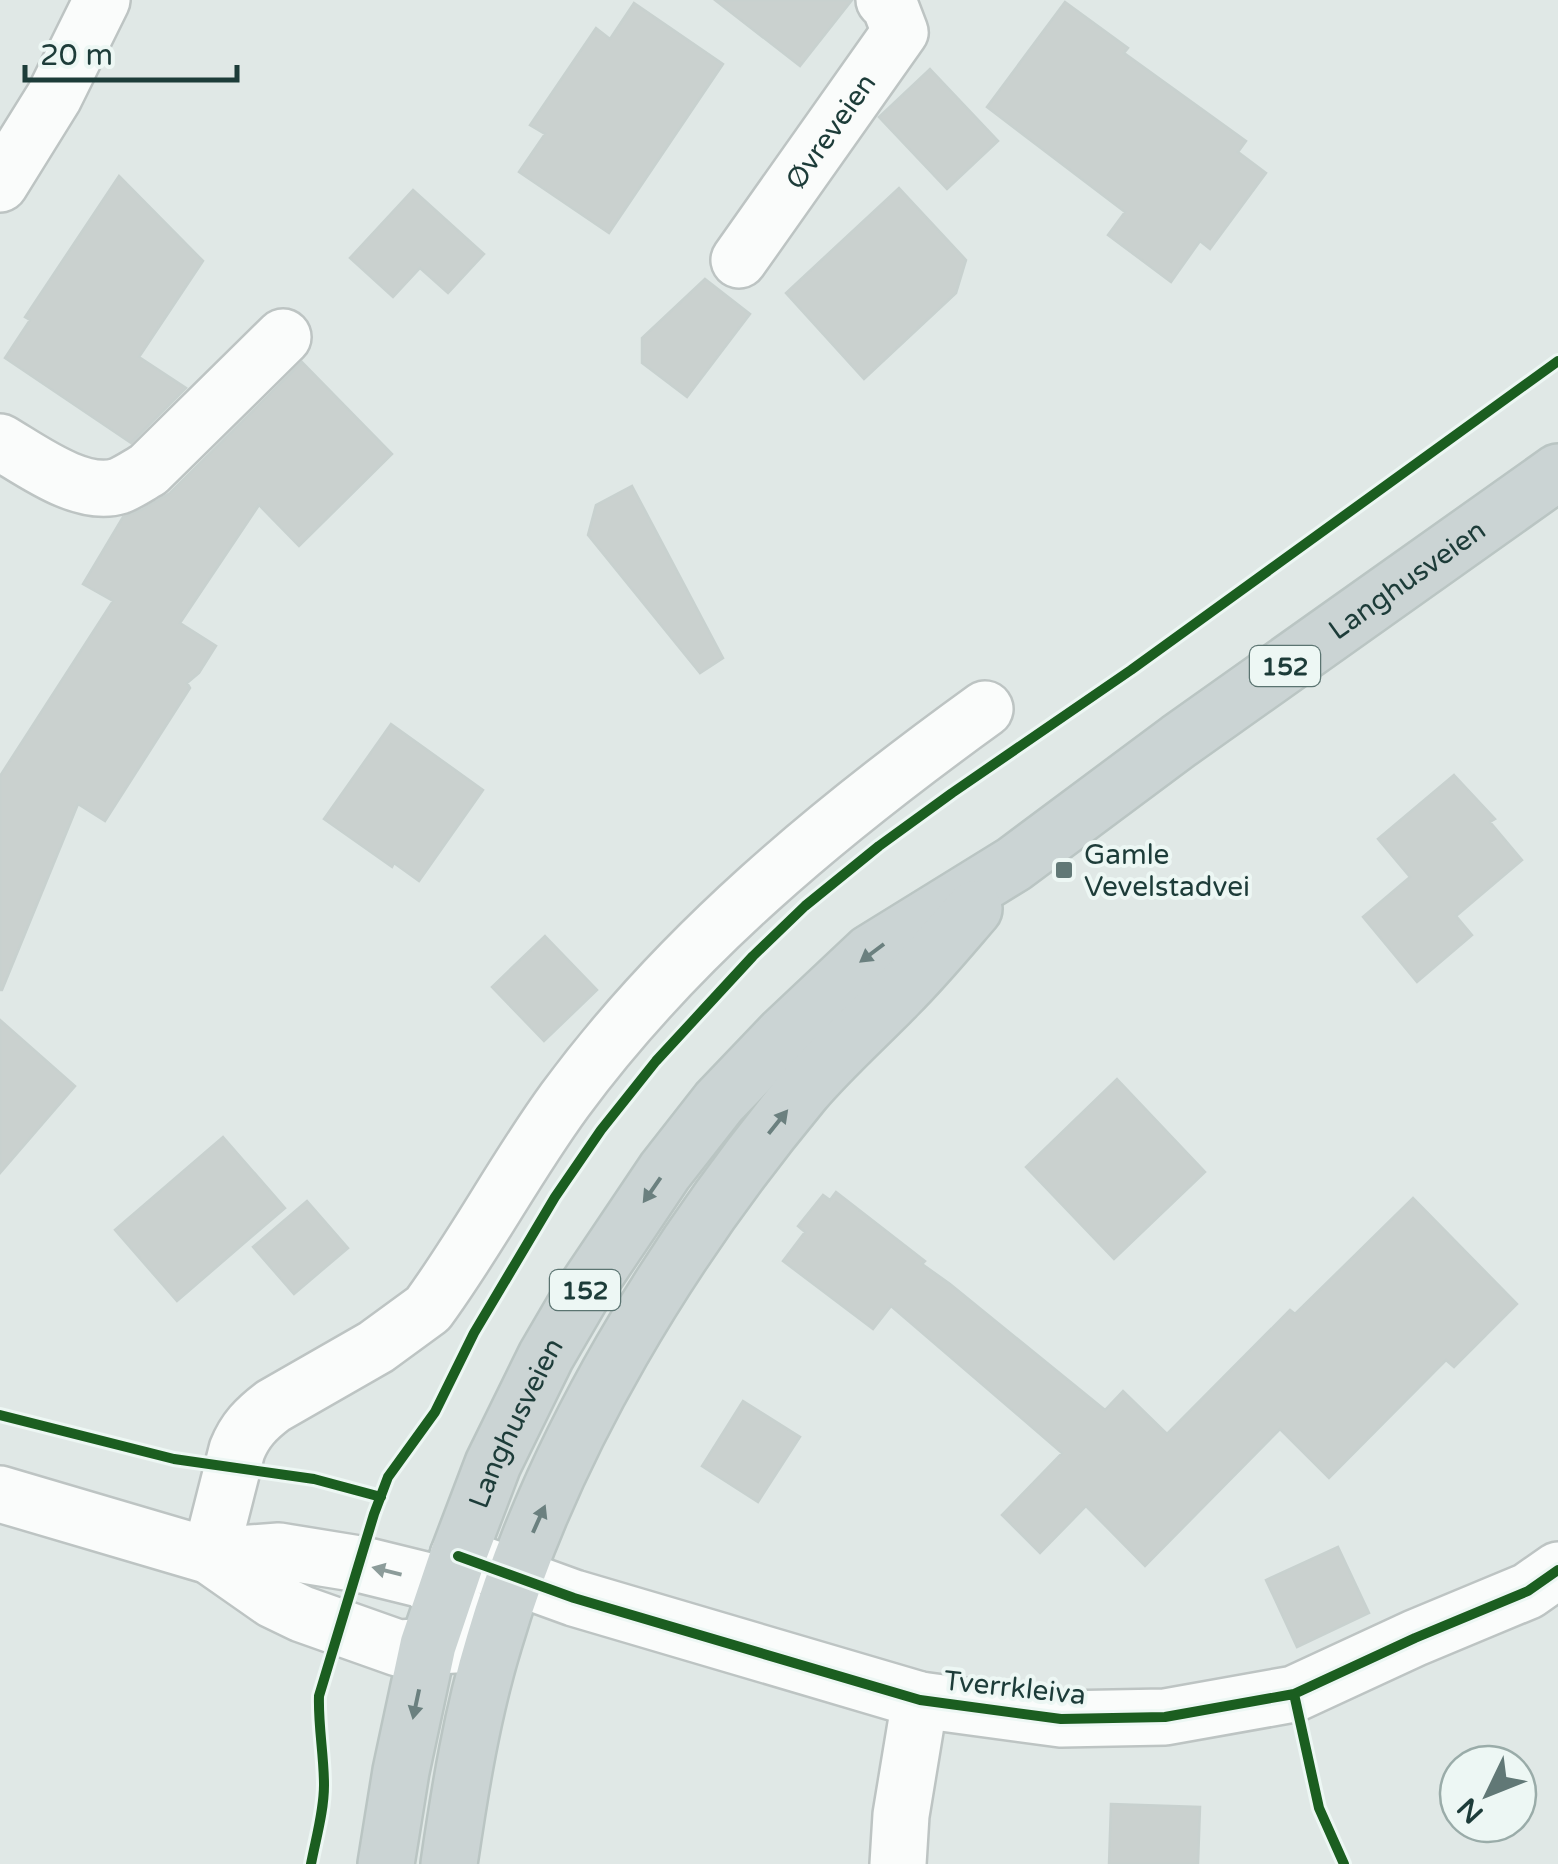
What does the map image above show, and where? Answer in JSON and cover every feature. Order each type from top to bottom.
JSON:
[{"type":"main road","name":"Langhusveien","points":[[386,1864],[401,1771],[443,1599],[493,1464],[546,1356],[617,1239],[719,1102],[870,953],[1014,864],[1558,472]]},
{"type":"main road","name":"Langhusveien","points":[[449,1864],[474,1719],[493,1644],[514,1578],[600,1389],[730,1183],[806,1088],[903,989],[1014,864]]},
{"type":"street","points":[[0,184],[54,97],[102,0]]},
{"type":"street","name":"Øvreveien","points":[[739,260],[900,32],[884,0]]},
{"type":"street","points":[[0,442],[57,475],[89,487],[121,485],[148,470],[283,337]]},
{"type":"street","points":[[210,1556],[237,1450],[255,1420],[395,1335],[428,1309],[566,1099],[621,1030],[774,876],[914,760],[985,709]]},
{"type":"street","points":[[0,1494],[210,1556],[279,1551],[424,1580],[493,1644]]},
{"type":"street","name":"Tverrkleiva","points":[[443,1599],[514,1578],[920,1700],[1062,1719],[1164,1717],[1294,1694],[1528,1591],[1558,1570]]},
{"type":"street","points":[[898,1864],[901,1815],[920,1700]]},
{"type":"building","points":[[715,0],[852,0],[800,66]]},
{"type":"building","points":[[1065,2],[1128,48],[1124,53],[1246,141],[1238,152],[1266,173],[1210,249],[1200,241],[1171,282],[1108,235],[1125,212],[987,107]]},
{"type":"building","points":[[634,3],[723,64],[609,233],[519,172],[545,134],[530,125],[596,28],[610,39]]},
{"type":"building","points":[[930,69],[998,141],[947,189],[879,117]]},
{"type":"building","points":[[119,176],[203,261],[139,357],[186,388],[131,443],[5,358],[30,320],[25,317]]},
{"type":"building","points":[[899,188],[966,260],[956,293],[864,379],[786,293]]},
{"type":"building","points":[[413,190],[484,254],[448,293],[420,268],[393,297],[350,258]]},
{"type":"building","points":[[705,279],[750,314],[687,397],[642,363],[642,338]]},
{"type":"building","points":[[302,362],[392,454],[299,546],[259,505],[180,623],[216,646],[199,673],[187,683],[190,688],[105,821],[78,804],[0,990],[0,776],[113,601],[83,584],[123,517],[170,493]]},
{"type":"building","points":[[632,486],[723,658],[700,673],[588,535],[596,505]]},
{"type":"building","points":[[391,724],[483,790],[419,881],[394,863],[392,867],[324,819]]},
{"type":"building","points":[[1454,775],[1495,819],[1490,822],[1522,860],[1456,916],[1472,935],[1417,982],[1363,917],[1410,877],[1378,839]]},
{"type":"building","points":[[545,936],[597,990],[544,1041],[492,987]]},
{"type":"building","points":[[0,1020],[75,1086],[0,1173]]},
{"type":"building","points":[[1117,1079],[1205,1172],[1114,1259],[1026,1167]]},
{"type":"building","points":[[223,1137],[285,1208],[177,1301],[115,1230]]},
{"type":"building","points":[[836,1192],[1105,1410],[1123,1391],[1167,1434],[1290,1310],[1295,1314],[1413,1198],[1517,1304],[1454,1367],[1446,1360],[1329,1478],[1280,1429],[1145,1566],[1086,1506],[1040,1553],[1002,1515],[1062,1453],[891,1306],[873,1329],[783,1261],[805,1232],[798,1226],[823,1195],[830,1200]]},
{"type":"building","points":[[307,1201],[348,1248],[294,1294],[253,1247]]},
{"type":"building","points":[[743,1401],[800,1437],[758,1502],[702,1466]]},
{"type":"building","points":[[1338,1547],[1369,1613],[1297,1647],[1266,1580]]},
{"type":"building","points":[[1111,1804],[1200,1807],[1198,1864],[1109,1864]]},
{"type":"cycle path","points":[[311,1864],[324,1795],[319,1696],[388,1477],[435,1412],[474,1333],[555,1197],[601,1130],[656,1061],[753,956],[805,906],[879,846],[1131,670],[1558,361]]},
{"type":"cycle path","points":[[0,1415],[174,1459],[314,1479],[381,1497]]},
{"type":"cycle path","points":[[458,1556],[574,1598],[920,1700],[1061,1719],[1165,1717],[1294,1694],[1528,1591],[1558,1570]]},
{"type":"cycle path","points":[[1294,1694],[1319,1808],[1344,1864]]},
{"type":"place","name":"Gamle Vevelstadvei","points":[[1064,870]]}]
